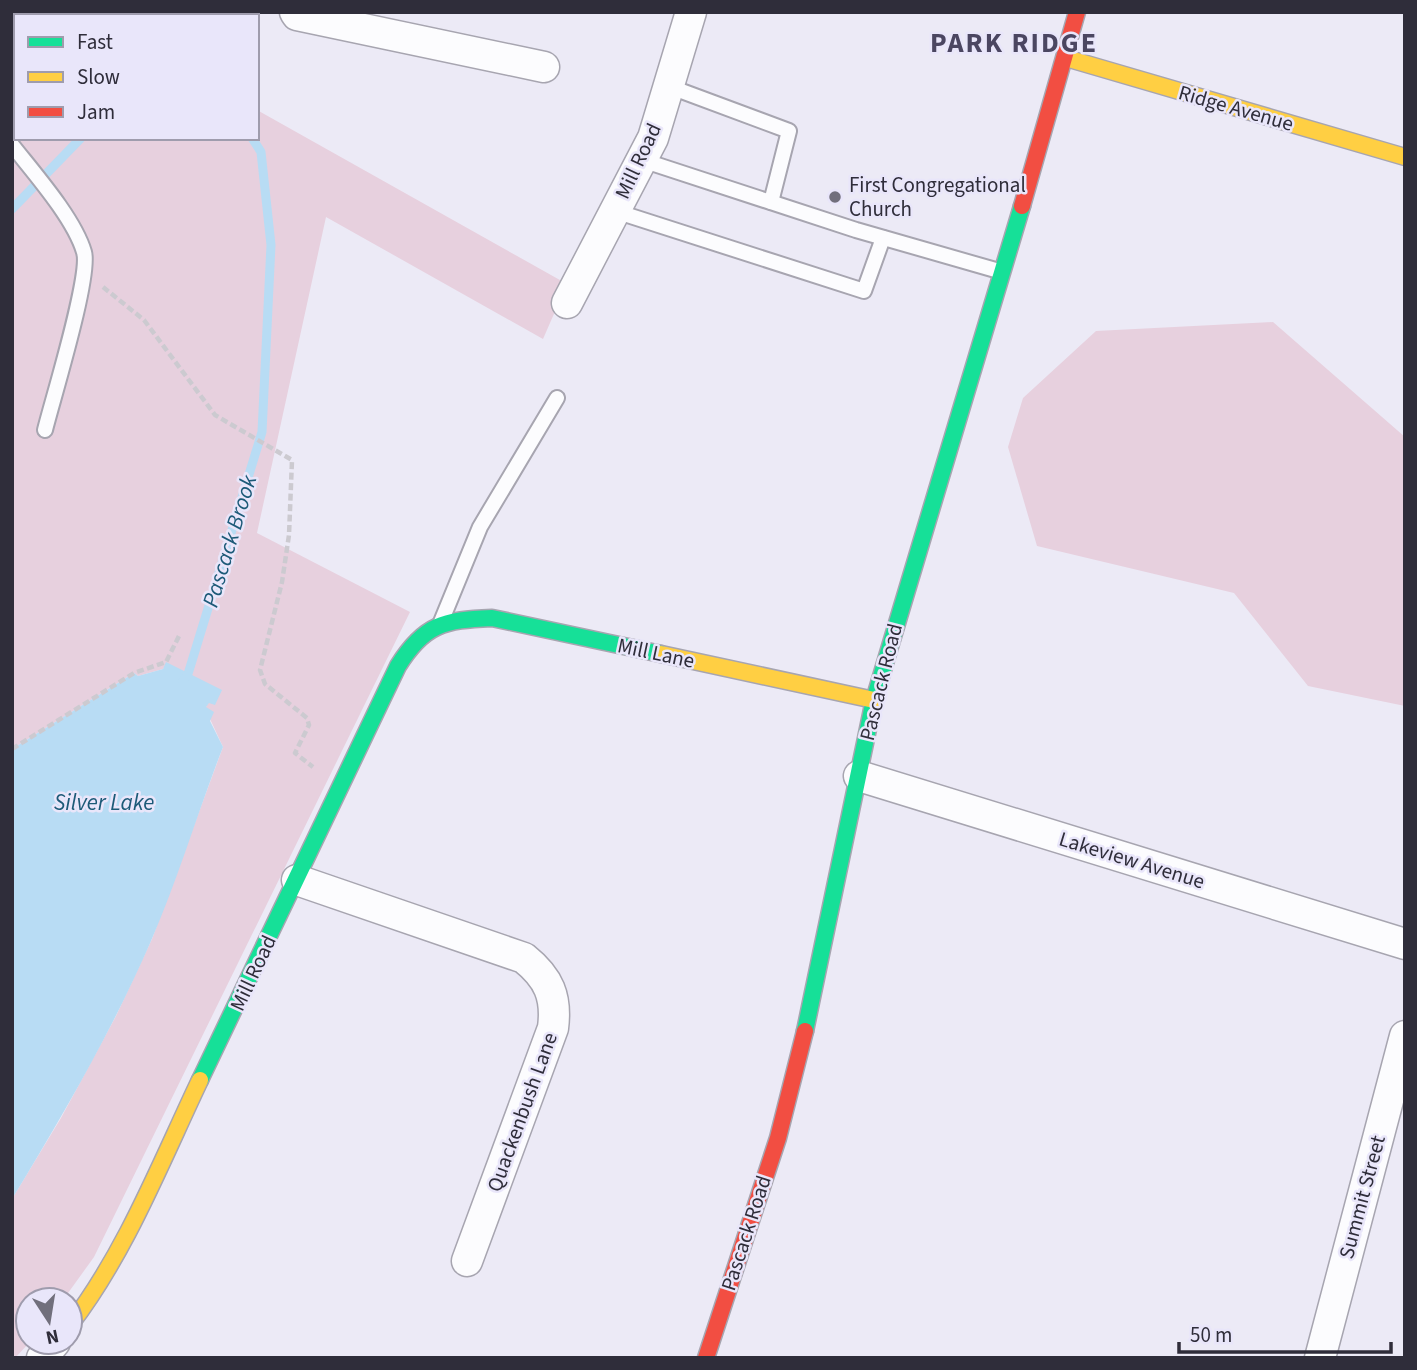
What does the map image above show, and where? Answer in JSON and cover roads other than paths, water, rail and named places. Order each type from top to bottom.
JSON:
[{"type":"street","name":"Mill Road","points":[[567,303],[653,138],[691,12]]},
{"type":"street","name":"Pascack Road","points":[[706,1358],[778,1138],[809,1015],[874,700],[1000,272],[1031,180],[1077,12]]},
{"type":"street","points":[[296,14],[544,66]]},
{"type":"street","name":"Ridge Avenue","points":[[1066,58],[1405,157]]},
{"type":"street","name":"Mill Lane","points":[[439,626],[466,619],[492,618],[874,700]]},
{"type":"street","name":"Mill Road","points":[[84,1307],[130,1227],[398,666],[415,639],[439,626]]},
{"type":"street","name":"Lakeview Avenue","points":[[859,776],[1405,944]]},
{"type":"street","name":"Quackenbush Lane","points":[[298,880],[524,958],[540,971],[551,988],[556,1009],[553,1028],[467,1261]]},
{"type":"street","name":"Summit Street","points":[[1320,1358],[1405,1036]]},
{"type":"lane","points":[[668,86],[789,131],[771,202]]},
{"type":"lane","points":[[12,145],[61,209],[85,252],[85,272],[45,429]]},
{"type":"lane","points":[[642,160],[883,238],[1000,272]]},
{"type":"lane","points":[[615,211],[864,291],[883,238]]},
{"type":"lane","points":[[439,626],[480,527],[557,398]]},
{"type":"water","name":"Silver Lake","points":[[166,662],[222,690],[215,705],[209,703],[206,707],[214,712],[210,721],[223,747],[170,894],[136,974],[86,1072],[12,1199],[12,749],[134,673],[138,676],[163,669]]},
{"type":"waterway","points":[[12,209],[79,140]]},
{"type":"waterway","name":"Pascack Brook","points":[[183,681],[188,674],[262,432],[271,245],[261,152],[253,140]]},
{"type":"place","name":"First Congregational Church","points":[[835,197]]},
{"type":"district","name":"PARK RIDGE","points":[[1014,42]]}]
